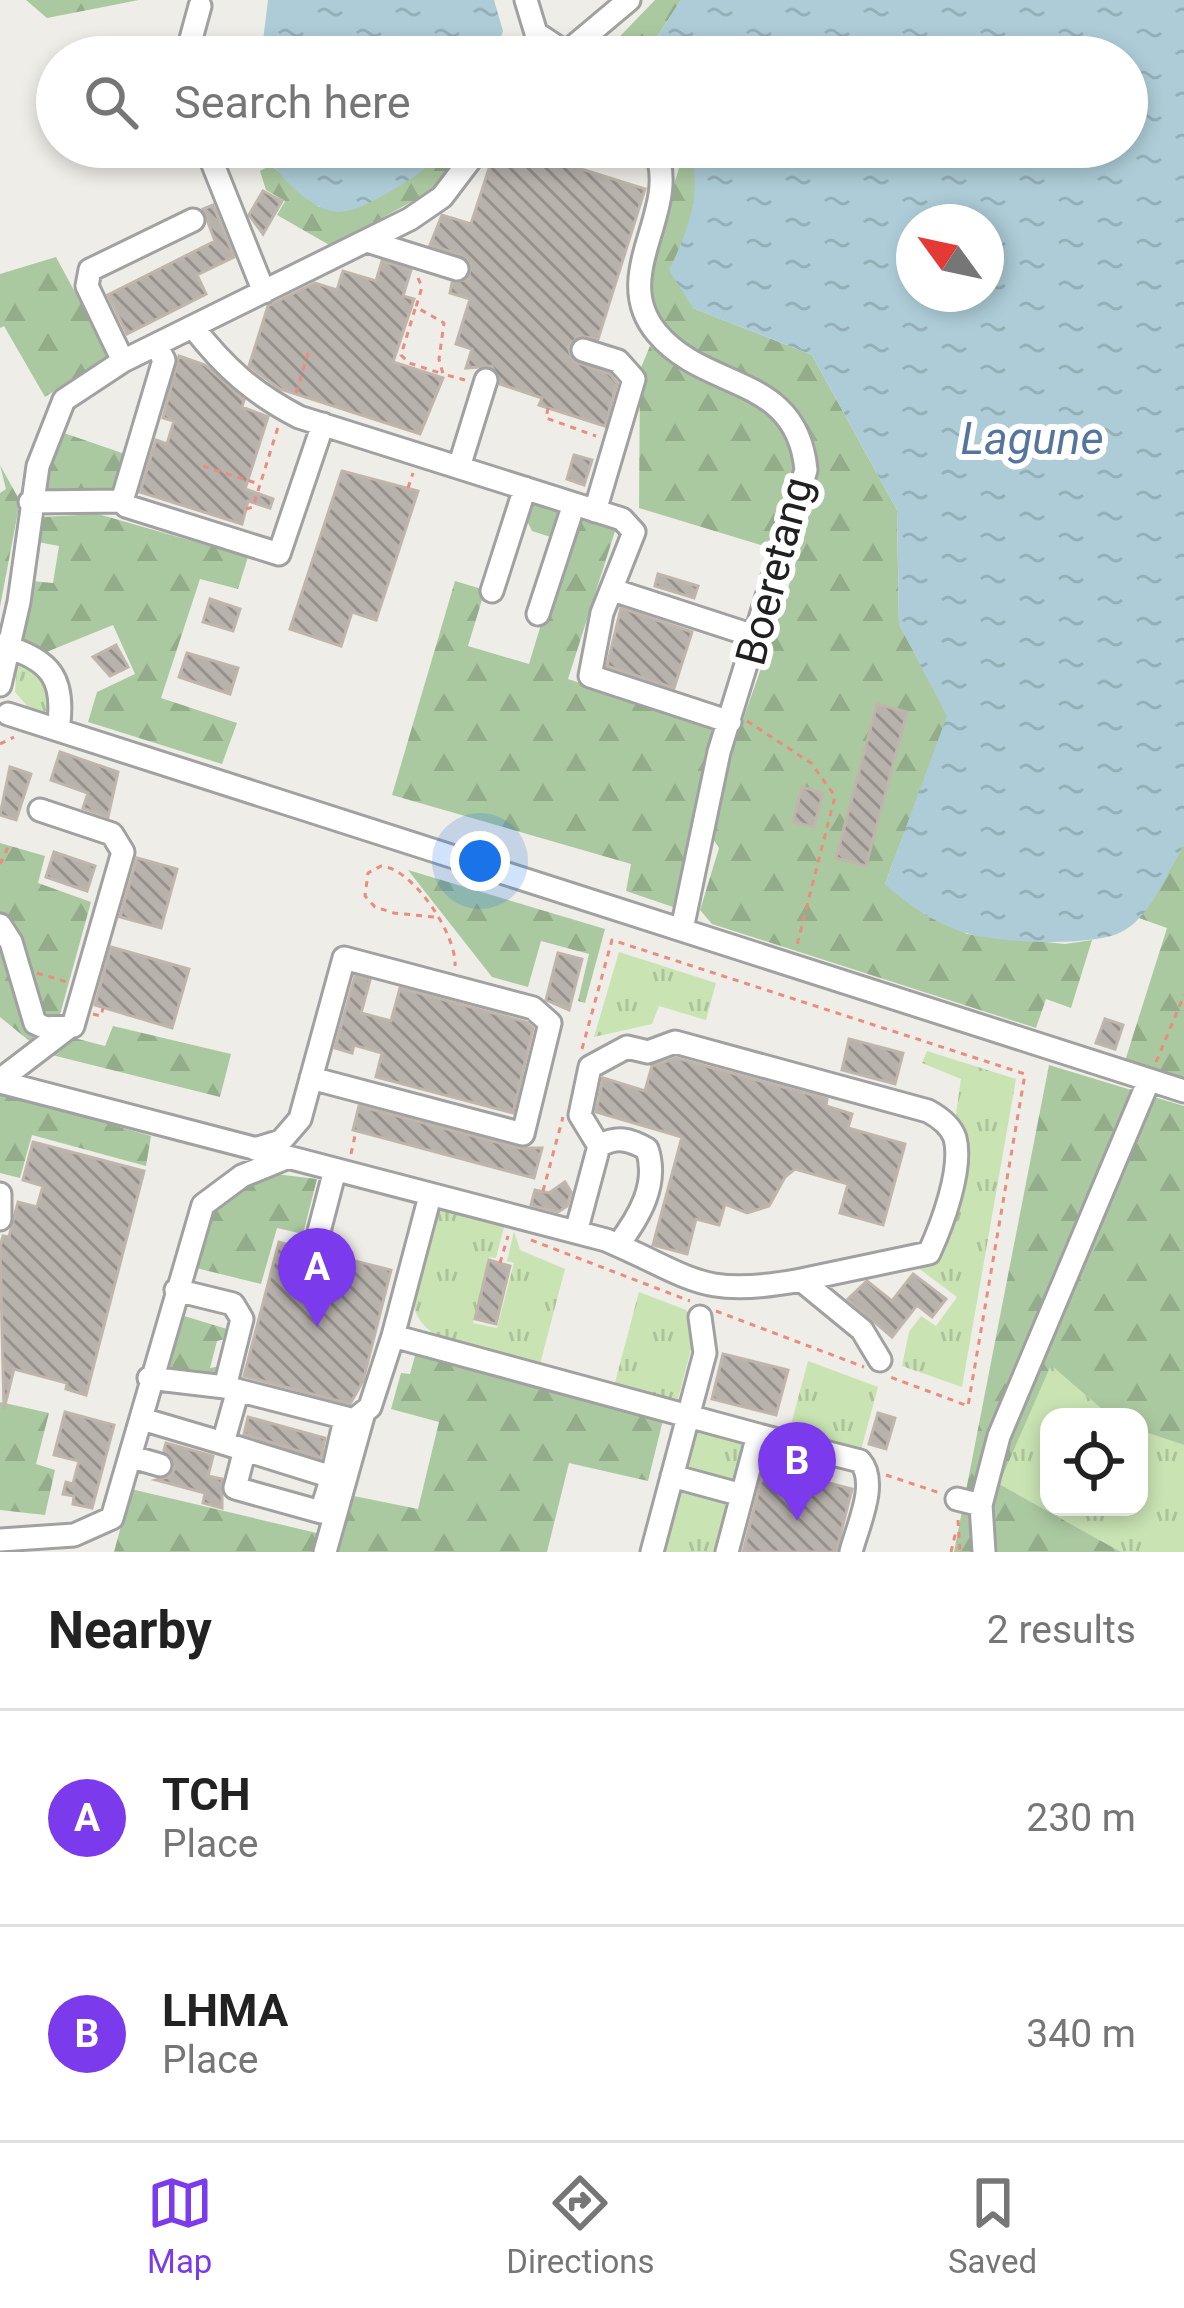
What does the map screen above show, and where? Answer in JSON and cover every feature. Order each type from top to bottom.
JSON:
[{"type":"street","points":[[526,0],[540,36]]},
{"type":"street","points":[[588,36],[629,0]]},
{"type":"street","points":[[192,36],[200,6]]},
{"type":"street","points":[[214,168],[264,292]]},
{"type":"street","points":[[0,685],[21,587],[30,502],[48,430],[64,400],[123,361],[367,241],[442,197],[464,168]]},
{"type":"street","name":"Boeretang","points":[[659,168],[663,186],[639,268],[645,314],[679,352],[768,398],[786,414],[804,447],[802,493],[731,719],[682,929]]},
{"type":"street","points":[[123,361],[87,286],[90,271],[193,220]]},
{"type":"street","points":[[367,241],[457,269]]},
{"type":"street","points":[[193,327],[227,371],[287,411],[622,519],[634,532],[616,591],[602,613],[590,676],[731,719]]},
{"type":"street","points":[[122,501],[164,360],[156,345]]},
{"type":"street","points":[[538,614],[617,443],[634,379],[619,361],[583,350]]},
{"type":"street","points":[[458,467],[485,383]]},
{"type":"street","points":[[30,502],[122,501],[279,554],[323,424]]},
{"type":"street","points":[[492,591],[525,488]]},
{"type":"street","points":[[616,591],[757,638]]},
{"type":"street","points":[[5,646],[42,663],[56,679],[63,699],[58,730]]},
{"type":"street","points":[[2,711],[1184,1091]]},
{"type":"street","points":[[0,1081],[77,1022],[123,852],[112,834],[40,810]]},
{"type":"street","points":[[0,925],[35,1024],[68,1028]]},
{"type":"street","points":[[254,1149],[281,1141],[293,1131],[344,958],[533,1008],[550,1023],[523,1134],[311,1078]]},
{"type":"street","points":[[0,1081],[576,1232],[618,1245],[664,1271],[742,1291],[928,1253],[955,1159],[955,1136],[928,1111],[675,1042],[648,1052],[627,1047],[590,1067],[580,1115],[598,1146],[576,1232]]},
{"type":"street","points":[[984,1552],[981,1505],[999,1436],[1149,1080]]},
{"type":"street","points":[[598,1146],[612,1139],[630,1140],[647,1149],[653,1167],[640,1216],[618,1245]]},
{"type":"street","points":[[14,1544],[86,1542],[118,1509],[149,1378],[203,1204],[242,1176],[286,1157]]},
{"type":"street","points":[[316,1243],[340,1172]]},
{"type":"street","points":[[0,1194],[0,1220]]},
{"type":"street","points":[[244,1454],[235,1488],[321,1513],[354,1418],[393,1336],[430,1196]]},
{"type":"street","points":[[801,1280],[862,1330],[880,1360]]},
{"type":"street","points":[[176,1290],[233,1304],[242,1319],[223,1443]]},
{"type":"street","points":[[652,1552],[705,1353],[700,1317]]},
{"type":"street","points":[[393,1336],[860,1461],[867,1469],[869,1484],[851,1552]]},
{"type":"street","points":[[149,1378],[232,1388],[354,1418]]},
{"type":"street","points":[[325,1552],[354,1418]]},
{"type":"street","points":[[142,1419],[244,1454],[332,1477]]},
{"type":"street","points":[[727,1552],[758,1435]]},
{"type":"street","points":[[132,1457],[160,1465]]},
{"type":"street","points":[[672,1476],[742,1495]]},
{"type":"street","points":[[957,1498],[981,1505]]},
{"type":"path","points":[[405,254],[422,287],[401,355],[409,364],[485,383]]},
{"type":"path","points":[[416,308],[444,323],[439,359],[443,374]]},
{"type":"path","points":[[246,508],[254,507],[309,350]]},
{"type":"path","points":[[548,408],[546,418],[617,443]]},
{"type":"path","points":[[203,466],[261,484]]},
{"type":"path","points":[[731,719],[761,725],[811,763],[835,796],[792,965]]},
{"type":"path","points":[[0,864],[9,845]]},
{"type":"path","points":[[434,917],[375,907],[365,896],[368,873],[381,866],[405,874],[434,917],[455,949],[450,985]]},
{"type":"path","points":[[525,1220],[531,1240],[968,1406],[1025,1074],[612,940],[581,1054]]},
{"type":"path","points":[[18,967],[86,988]]},
{"type":"path","points":[[1149,1080],[1184,995]]},
{"type":"path","points":[[543,1191],[568,1100]]},
{"type":"path","points":[[340,1172],[356,1131]]},
{"type":"path","points":[[500,1263],[525,1220]]},
{"type":"path","points":[[867,1469],[957,1498],[960,1552]]},
{"type":"path","points":[[951,1552],[958,1523]]},
{"type":"green space","points":[[26,0],[139,0],[47,18]]},
{"type":"green space","points":[[655,0],[681,0],[658,36],[620,36]]},
{"type":"green space","points":[[274,168],[319,207],[410,179],[425,168],[450,168],[431,191],[331,246],[277,215],[285,201],[266,190],[260,171]]},
{"type":"green space","points":[[679,168],[695,168],[699,182],[690,227],[693,308],[812,355],[897,510],[899,624],[948,716],[885,884],[967,934],[1065,944],[1092,940],[1071,1008],[1046,999],[1036,1028],[712,924],[700,910],[719,848],[713,839],[732,753],[802,543],[816,466],[814,441],[800,415],[779,395],[675,335],[658,314],[648,285],[654,239]]},
{"type":"green space","points":[[56,257],[109,355],[45,397],[4,326],[0,328],[0,274]]},
{"type":"green space","points":[[650,346],[759,406],[790,439],[796,457],[795,480],[774,549],[639,508],[640,370]]},
{"type":"green space","points":[[61,432],[125,454],[115,491],[46,491],[43,477]]},
{"type":"green space","points":[[0,465],[20,501],[0,607],[0,493],[6,489]]},
{"type":"green space","points":[[495,486],[617,525],[568,679],[718,728],[673,907],[626,891],[631,864],[392,795],[455,581],[485,590],[468,646],[529,664],[566,542],[532,531],[521,509]]},
{"type":"green space","points":[[98,514],[248,557],[238,589],[200,579],[161,698],[237,723],[222,764],[88,722],[97,692],[135,674],[113,625],[44,653],[21,640],[32,581],[53,583],[59,546],[38,542],[43,517]]},
{"type":"green space","points":[[17,663],[46,682],[50,716],[28,707],[15,692]]},
{"type":"green space","points":[[0,843],[45,856],[38,883],[91,902],[55,1033],[105,1046],[113,1026],[231,1054],[220,1097],[44,1053],[0,1017]]},
{"type":"green space","points":[[1184,845],[1184,1080],[1125,1061],[1167,928],[1139,918]]},
{"type":"green space","points":[[408,870],[605,929],[585,1003],[578,1001],[589,954],[541,941],[528,987],[492,977]]},
{"type":"green space","points":[[619,952],[716,983],[706,1020],[659,1006],[652,1024],[594,1037]]},
{"type":"green space","points":[[927,1051],[1016,1079],[962,1387],[902,1366],[909,1332],[921,1316],[936,1326],[957,1297],[917,1267],[936,1254],[961,1079],[922,1063]]},
{"type":"green space","points":[[1049,1065],[1184,1106],[1184,1445],[1148,1433],[1148,1408],[1101,1408],[1051,1365],[999,1484],[1040,1507],[1040,1516],[1056,1516],[1121,1552],[954,1552]]},
{"type":"green space","points":[[0,1093],[151,1136],[146,1166],[32,1135],[20,1178],[0,1173]]},
{"type":"green space","points":[[267,1173],[317,1179],[303,1234],[277,1228],[261,1284],[192,1267],[217,1210],[237,1190]]},
{"type":"green space","points":[[437,1208],[504,1227],[496,1258],[489,1257],[473,1323],[497,1328],[514,1263],[507,1261],[514,1231],[520,1250],[565,1269],[539,1368],[458,1347],[424,1326],[415,1310],[413,1291]]},
{"type":"green space","points":[[639,1292],[686,1310],[697,1327],[677,1402],[614,1386]]},
{"type":"green space","points":[[181,1315],[227,1329],[229,1338],[217,1341],[210,1368],[221,1366],[218,1380],[167,1366]]},
{"type":"green space","points":[[416,1352],[663,1420],[648,1481],[569,1463],[547,1552],[114,1552],[131,1489],[321,1534],[334,1492],[418,1509],[439,1422],[391,1409],[401,1373],[410,1374]]},
{"type":"green space","points":[[808,1361],[878,1387],[861,1450],[789,1432]]},
{"type":"green space","points":[[1051,1364],[1101,1408],[1040,1408],[1040,1507],[999,1484]]},
{"type":"green space","points":[[0,1402],[49,1413],[36,1464],[55,1470],[45,1515],[0,1510]]},
{"type":"green space","points":[[704,1426],[742,1437],[748,1445],[738,1484],[683,1470],[693,1431]]},
{"type":"green space","points":[[1148,1433],[1184,1445],[1184,1552],[1121,1552],[1056,1516],[1148,1516]]},
{"type":"green space","points":[[679,1487],[734,1502],[720,1552],[661,1552]]},
{"type":"water","points":[[268,0],[494,0],[503,31],[501,36],[264,36]]},
{"type":"water","name":"Lagune","points":[[681,0],[1184,0],[1184,845],[1149,907],[1130,927],[1105,937],[1064,942],[978,936],[931,918],[885,884],[947,716],[899,624],[897,510],[812,355],[693,308],[669,270],[692,210],[694,168],[1148,168],[1148,36],[658,36]]},
{"type":"water","points":[[276,168],[425,168],[365,205],[338,212],[316,205]]},
{"type":"building","points":[[489,168],[578,168],[645,189],[598,339],[579,336],[568,347],[573,361],[610,374],[617,383],[605,426],[539,405],[542,398],[500,384],[492,366],[466,368],[472,349],[456,344],[470,299],[450,293],[452,283],[468,279],[471,265],[461,255],[430,245],[442,215],[471,224]]},
{"type":"building","points":[[263,191],[282,201],[263,234],[249,215]]},
{"type":"building","points":[[213,205],[234,257],[197,275],[206,294],[127,334],[108,295],[215,241],[203,209]]},
{"type":"building","points":[[382,261],[411,270],[403,296],[414,299],[393,362],[443,378],[420,434],[280,389],[249,366],[268,306],[315,283],[337,290],[343,271],[376,281]]},
{"type":"building","points":[[179,356],[205,365],[244,400],[242,407],[268,417],[245,489],[273,499],[270,508],[248,501],[242,524],[140,492],[156,440],[167,444],[174,421],[163,418]]},
{"type":"building","points":[[574,455],[592,460],[584,485],[567,479]]},
{"type":"building","points":[[342,471],[418,491],[376,620],[352,612],[341,646],[290,629]]},
{"type":"building","points":[[658,574],[698,586],[694,598],[655,586]]},
{"type":"building","points":[[210,599],[240,609],[233,631],[203,622]]},
{"type":"building","points":[[621,608],[692,632],[674,688],[607,666]]},
{"type":"building","points":[[116,645],[128,667],[110,676],[93,657]]},
{"type":"building","points":[[187,653],[238,668],[230,694],[179,677]]},
{"type":"building","points":[[877,704],[907,712],[866,866],[836,858]]},
{"type":"building","points":[[60,752],[118,772],[108,817],[83,808],[88,793],[51,780]]},
{"type":"building","points":[[10,767],[31,774],[16,820],[0,815]]},
{"type":"building","points":[[802,787],[823,793],[814,827],[793,822]]},
{"type":"building","points":[[54,852],[95,866],[87,891],[46,877]]},
{"type":"building","points":[[137,858],[177,869],[161,928],[120,917]]},
{"type":"building","points":[[111,947],[189,969],[172,1028],[95,1005]]},
{"type":"building","points":[[558,953],[582,959],[569,1010],[546,1000]]},
{"type":"building","points":[[355,976],[370,980],[361,1013],[391,1021],[400,988],[526,1022],[533,1028],[513,1113],[376,1077],[382,1053],[354,1045],[352,1053],[335,1048]]},
{"type":"building","points":[[1105,1019],[1123,1025],[1115,1049],[1096,1043]]},
{"type":"building","points":[[849,1039],[903,1053],[895,1084],[842,1070]]},
{"type":"building","points":[[676,1058],[827,1099],[826,1106],[852,1114],[848,1128],[905,1144],[883,1225],[840,1213],[848,1184],[795,1169],[769,1206],[747,1213],[725,1204],[719,1225],[696,1219],[687,1254],[653,1245],[682,1137],[596,1112],[603,1078],[645,1091],[652,1066]]},
{"type":"building","points":[[359,1106],[519,1148],[542,1148],[534,1178],[353,1130]]},
{"type":"building","points":[[33,1142],[144,1171],[86,1395],[66,1389],[67,1383],[14,1369],[4,1409],[0,1247],[3,1236],[9,1237],[18,1202],[37,1207],[43,1186],[23,1180]]},
{"type":"building","points":[[565,1182],[571,1192],[567,1206],[558,1212],[531,1205],[535,1190],[549,1193]]},
{"type":"building","points":[[295,1238],[311,1257],[337,1248],[335,1256],[391,1270],[363,1381],[350,1404],[244,1376],[279,1242],[293,1246]]},
{"type":"building","points":[[489,1260],[510,1266],[496,1324],[475,1319]]},
{"type":"building","points":[[913,1274],[946,1299],[932,1317],[917,1305],[892,1337],[848,1299],[867,1281],[892,1301]]},
{"type":"building","points":[[723,1354],[788,1370],[776,1415],[712,1399]]},
{"type":"building","points":[[65,1412],[114,1425],[92,1508],[73,1504],[74,1496],[63,1494],[66,1482],[73,1484],[79,1461],[54,1455]]},
{"type":"building","points":[[878,1413],[895,1418],[886,1449],[869,1444]]},
{"type":"building","points":[[248,1417],[325,1438],[321,1458],[244,1434]]},
{"type":"building","points":[[166,1443],[213,1456],[208,1476],[222,1479],[222,1508],[203,1503],[205,1493],[156,1480],[170,1476],[175,1468],[164,1450]]},
{"type":"building","points":[[765,1466],[852,1489],[836,1552],[743,1552]]},
{"type":"place","name":"TCH","points":[[317,1327]]},
{"type":"place","name":"LHMA","points":[[797,1521]]}]
